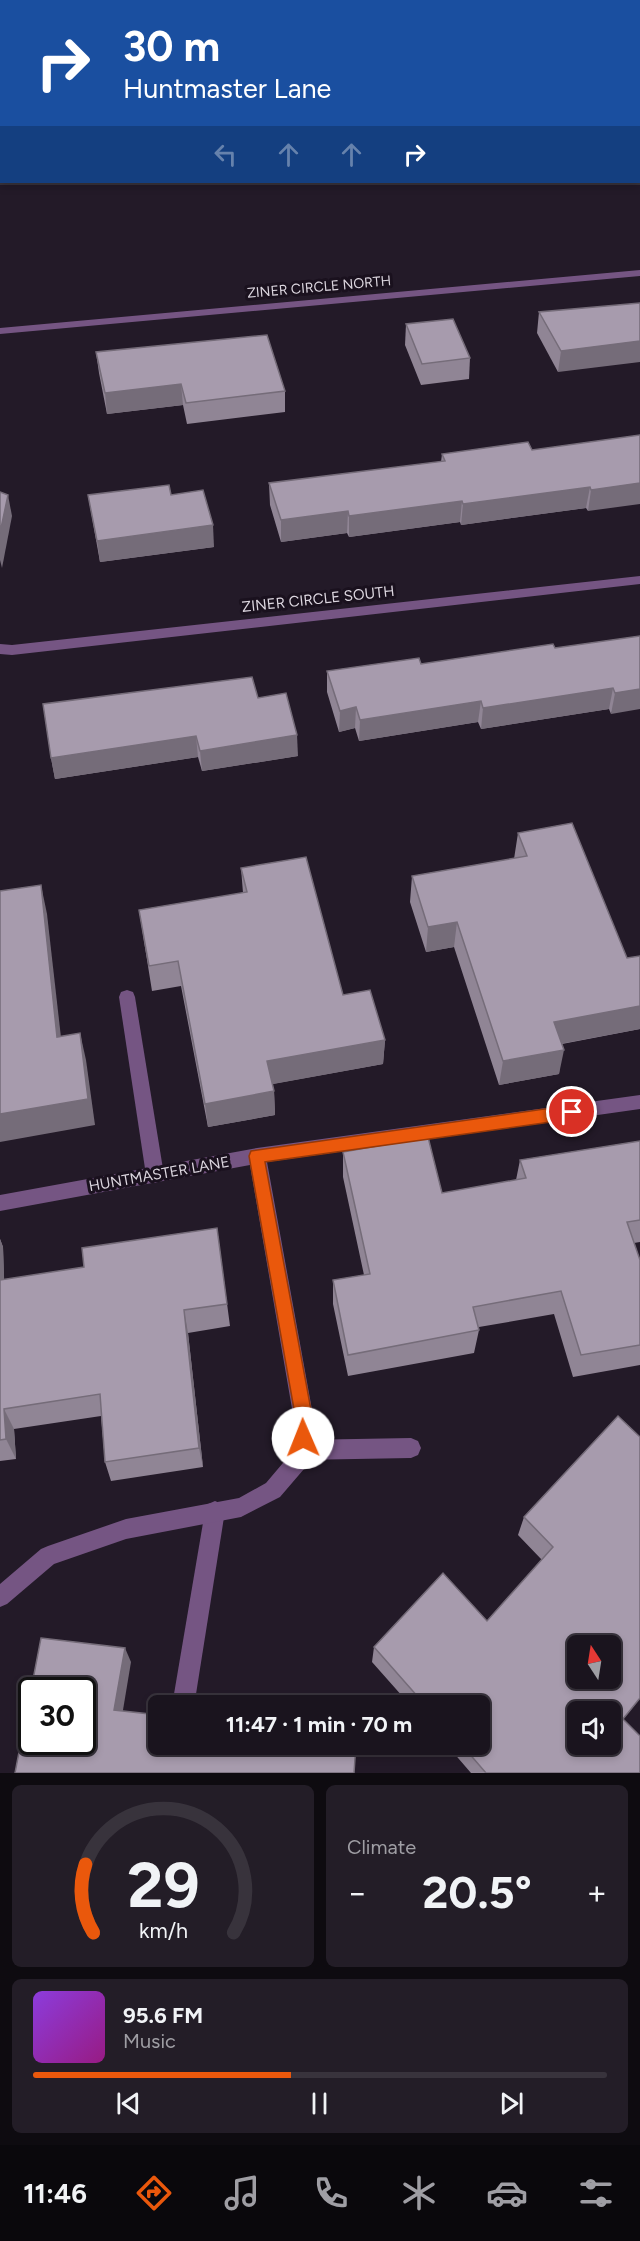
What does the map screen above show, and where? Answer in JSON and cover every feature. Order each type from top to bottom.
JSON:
[{"type":"street","name":"ZINER CIRCLE NORTH","points":[[0,331],[640,273]]},
{"type":"street","name":"ZINER CIRCLE SOUTH","points":[[0,649],[12,650],[640,580]]},
{"type":"street","points":[[127,997],[155,1175]]},
{"type":"street","name":"HUNTMASTER LANE","points":[[0,1203],[256,1156],[640,1102]]},
{"type":"street","points":[[0,1597],[48,1556],[126,1529],[241,1507],[273,1490],[297,1462],[305,1426],[256,1156]]},
{"type":"street","points":[[300,1450],[411,1448]]},
{"type":"street","points":[[186,1694],[215,1511]]},
{"type":"building","points":[[640,303],[640,341],[561,351],[539,312]]},
{"type":"building","points":[[453,319],[470,358],[422,364],[406,324]]},
{"type":"building","points":[[267,335],[285,391],[186,403],[181,384],[105,393],[96,352]]},
{"type":"building","points":[[640,435],[640,483],[591,490],[590,487],[463,504],[462,501],[349,516],[348,511],[281,520],[269,483],[445,461],[442,454],[528,442],[532,450]]},
{"type":"building","points":[[169,485],[171,495],[203,490],[213,525],[97,541],[88,495]]},
{"type":"building","points":[[0,492],[8,495],[0,533]]},
{"type":"building","points":[[640,636],[640,689],[615,693],[613,688],[483,708],[481,701],[360,720],[356,707],[340,711],[327,671],[419,658],[421,664],[553,644],[555,648]]},
{"type":"building","points":[[252,677],[258,698],[286,693],[297,735],[200,751],[196,736],[51,758],[43,704]]},
{"type":"building","points":[[572,823],[627,958],[640,956],[640,1006],[554,1022],[564,1050],[503,1061],[457,922],[428,927],[412,876],[527,856],[518,833]]},
{"type":"building","points":[[306,857],[343,995],[370,990],[385,1040],[267,1061],[274,1091],[205,1104],[178,961],[149,966],[139,910],[247,892],[241,868]]},
{"type":"building","points":[[41,885],[57,1037],[80,1033],[88,1099],[0,1114],[0,891]]},
{"type":"building","points":[[428,1137],[442,1193],[526,1178],[520,1160],[640,1141],[640,1220],[627,1222],[640,1260],[640,1345],[581,1355],[561,1291],[473,1307],[479,1330],[348,1355],[333,1280],[370,1274],[343,1152]]},
{"type":"building","points":[[217,1228],[227,1304],[184,1310],[199,1448],[105,1462],[100,1394],[4,1409],[6,1439],[0,1440],[0,1280],[84,1267],[82,1248]]},
{"type":"building","points":[[618,1416],[640,1437],[640,1698],[623,1719],[640,1736],[639,1773],[486,1773],[470,1755],[490,1755],[490,1695],[416,1695],[374,1647],[443,1573],[487,1621],[553,1547],[524,1517]]},
{"type":"building","points":[[41,1638],[125,1648],[114,1710],[148,1714],[148,1755],[355,1755],[354,1773],[15,1773],[18,1755],[96,1755],[96,1677],[33,1677]]},
{"type":"route","points":[[303,1438],[305,1426],[256,1156],[572,1112]]}]
